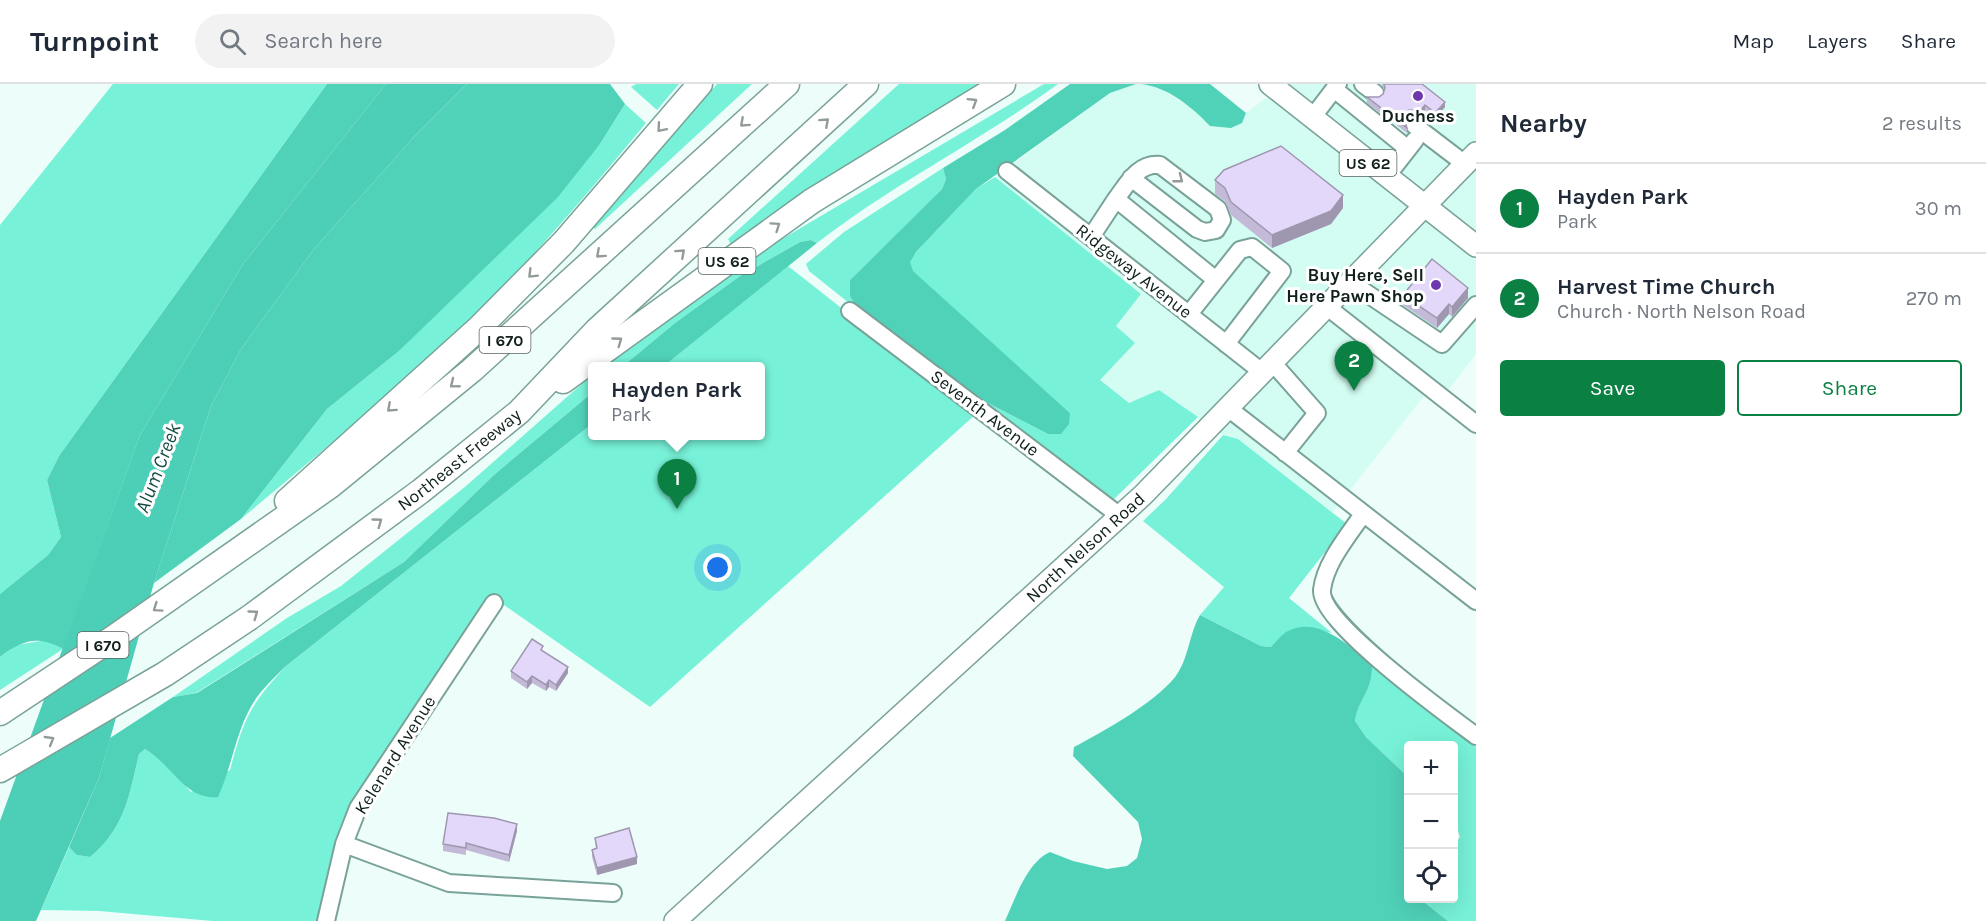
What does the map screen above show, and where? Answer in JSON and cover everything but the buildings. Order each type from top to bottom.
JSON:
[{"type":"highway","points":[[204,574],[479,328],[564,242],[700,84]]},
{"type":"highway","name":"I 670","points":[[0,713],[330,486],[472,370],[788,84]]},
{"type":"highway","name":"Northeast Freeway","points":[[0,770],[205,647],[249,618],[421,491],[519,412],[597,330],[866,84]]},
{"type":"highway","name":"US 62","points":[[588,362],[812,201],[1003,84]]},
{"type":"highway","name":"US 62","points":[[519,412],[588,362]]},
{"type":"main road","name":"US 62","points":[[1270,84],[1424,207]]},
{"type":"main road","name":"North Nelson Road","points":[[675,921],[1120,516],[1470,159]]},
{"type":"main road","points":[[1424,207],[1476,246]]},
{"type":"street","points":[[1312,118],[1336,86],[1408,149]]},
{"type":"street","points":[[1386,177],[1408,149],[1418,128],[1470,159]]},
{"type":"street","points":[[1091,237],[1131,178],[1144,166],[1160,165],[1218,209],[1222,220],[1216,230],[1205,232],[1197,229],[1131,178]]},
{"type":"street","name":"Ridgeway Avenue","points":[[1007,171],[1226,344],[1267,367],[1317,413],[1285,453]]},
{"type":"street","points":[[1116,199],[1216,280]]},
{"type":"street","points":[[1189,314],[1240,250],[1252,247],[1282,271],[1226,344]]},
{"type":"street","points":[[1350,282],[1442,344],[1476,305]]},
{"type":"street","points":[[1326,306],[1476,424]]},
{"type":"street","name":"Seventh Avenue","points":[[850,311],[1120,516]]},
{"type":"street","points":[[1228,408],[1476,601]]},
{"type":"street","points":[[1363,514],[1327,573],[1322,592],[1331,615],[1419,693],[1476,736]]},
{"type":"street","name":"Kelenard Avenue","points":[[326,921],[344,844],[358,808],[494,603]]},
{"type":"street","points":[[344,844],[449,883],[613,893]]},
{"type":"shaded area","points":[[113,84],[327,84],[59,456],[47,480],[61,537],[48,555],[0,594],[0,225]]},
{"type":"shaded area","points":[[327,84],[386,84],[243,264],[140,435],[63,649],[45,642],[30,641],[0,657],[0,594],[48,555],[61,537],[47,480],[59,456]]},
{"type":"shaded area","points":[[467,84],[610,84],[625,104],[600,144],[558,197],[399,351],[327,409],[241,519],[154,583],[211,406],[241,349],[314,249],[413,138]]},
{"type":"shaded area","points":[[636,84],[679,84],[657,110],[631,87]]},
{"type":"shaded area","points":[[717,84],[752,84],[595,229],[590,225]]},
{"type":"shaded area","points":[[899,84],[990,84],[732,247],[728,239]]},
{"type":"shaded area","points":[[1044,84],[1058,84],[998,125],[876,201],[817,243],[811,240],[800,242],[740,276],[675,323],[628,362],[608,362],[765,249]]},
{"type":"shaded area","points":[[1070,84],[1136,84],[1110,93],[976,189],[916,252],[910,262],[913,271],[1070,413],[1069,424],[1061,434],[1048,434],[980,399],[859,311],[850,296],[850,280],[942,189],[946,179],[943,168],[1005,130]]},
{"type":"shaded area","points":[[1136,84],[1154,85],[1193,108],[1210,126],[1242,123],[1246,113],[1285,84],[1476,84],[1476,354],[1439,402],[1427,392],[1333,512],[1238,439],[1223,435],[1159,390],[1129,403],[1099,380],[1134,343],[1116,326],[1141,294],[995,177],[1110,93]]},
{"type":"shaded area","points":[[1141,84],[1210,84],[1246,113],[1242,123],[1231,128],[1210,126],[1179,99],[1161,89]]},
{"type":"shaded area","points":[[625,104],[646,123],[579,203],[486,305],[352,426],[241,519],[327,409],[399,351],[600,144]]},
{"type":"shaded area","points":[[943,168],[946,179],[942,189],[850,280],[859,311],[809,271],[806,264],[844,232]]},
{"type":"shaded area","points":[[995,177],[1141,294],[1116,326],[1135,343],[1100,380],[1129,403],[1159,390],[1198,417],[1110,503],[980,399],[1048,434],[1070,413],[912,271],[909,262],[916,252],[976,189]]},
{"type":"shaded area","points":[[811,240],[817,243],[669,362],[628,362],[675,323],[740,276],[800,242]]},
{"type":"shaded area","points":[[788,266],[976,414],[650,707],[504,605],[361,817],[336,881],[333,921],[213,921],[99,911],[41,910],[69,847],[78,855],[90,857],[111,835],[124,810],[139,754],[145,749],[159,757],[191,792],[230,770],[249,714],[286,666],[588,427],[588,440],[765,440],[765,362],[669,362]]},
{"type":"shaded area","points":[[588,378],[588,396],[495,474],[404,562],[196,693],[173,697],[287,618],[341,586],[466,486]]},
{"type":"shaded area","points":[[588,396],[588,427],[286,666],[267,685],[244,720],[218,797],[196,793],[188,788],[145,749],[139,754],[124,810],[111,835],[90,857],[77,855],[69,847],[99,778],[110,738],[173,697],[197,693],[404,562],[495,474]]},
{"type":"shaded area","points":[[1223,435],[1238,439],[1347,524],[1289,598],[1332,633],[1305,629],[1292,631],[1271,647],[1261,646],[1200,615],[1224,587],[1143,521],[1166,499]]},
{"type":"shaded area","points":[[1200,615],[1261,646],[1271,647],[1288,631],[1300,627],[1311,627],[1333,635],[1372,664],[1368,688],[1355,721],[1366,737],[1404,773],[1404,903],[1425,903],[1448,921],[1005,921],[1028,872],[1050,852],[1073,861],[1107,869],[1127,866],[1137,858],[1142,839],[1138,822],[1073,756],[1074,747],[1131,714],[1160,692],[1179,671]]},
{"type":"shaded area","points":[[46,640],[63,649],[0,690],[0,657],[17,645]]},
{"type":"shaded area","points":[[1372,664],[1476,747],[1476,921],[1448,921],[1425,903],[1458,903],[1458,840],[1460,837],[1458,831],[1458,741],[1404,741],[1404,773],[1366,737],[1355,721],[1372,674]]},
{"type":"water","name":"Alum Creek","points":[[386,84],[467,84],[413,138],[314,249],[241,349],[211,406],[154,583],[99,778],[36,921],[0,921],[0,821],[140,435],[243,264]]},
{"type":"place","name":"Duchess","points":[[1418,96]]},
{"type":"place","name":"Buy Here, Sell Here Pawn Shop","points":[[1436,285]]},
{"type":"place","name":"Harvest Time Church","points":[[1354,391]]},
{"type":"place","name":"Hayden Park","points":[[677,509]]}]
